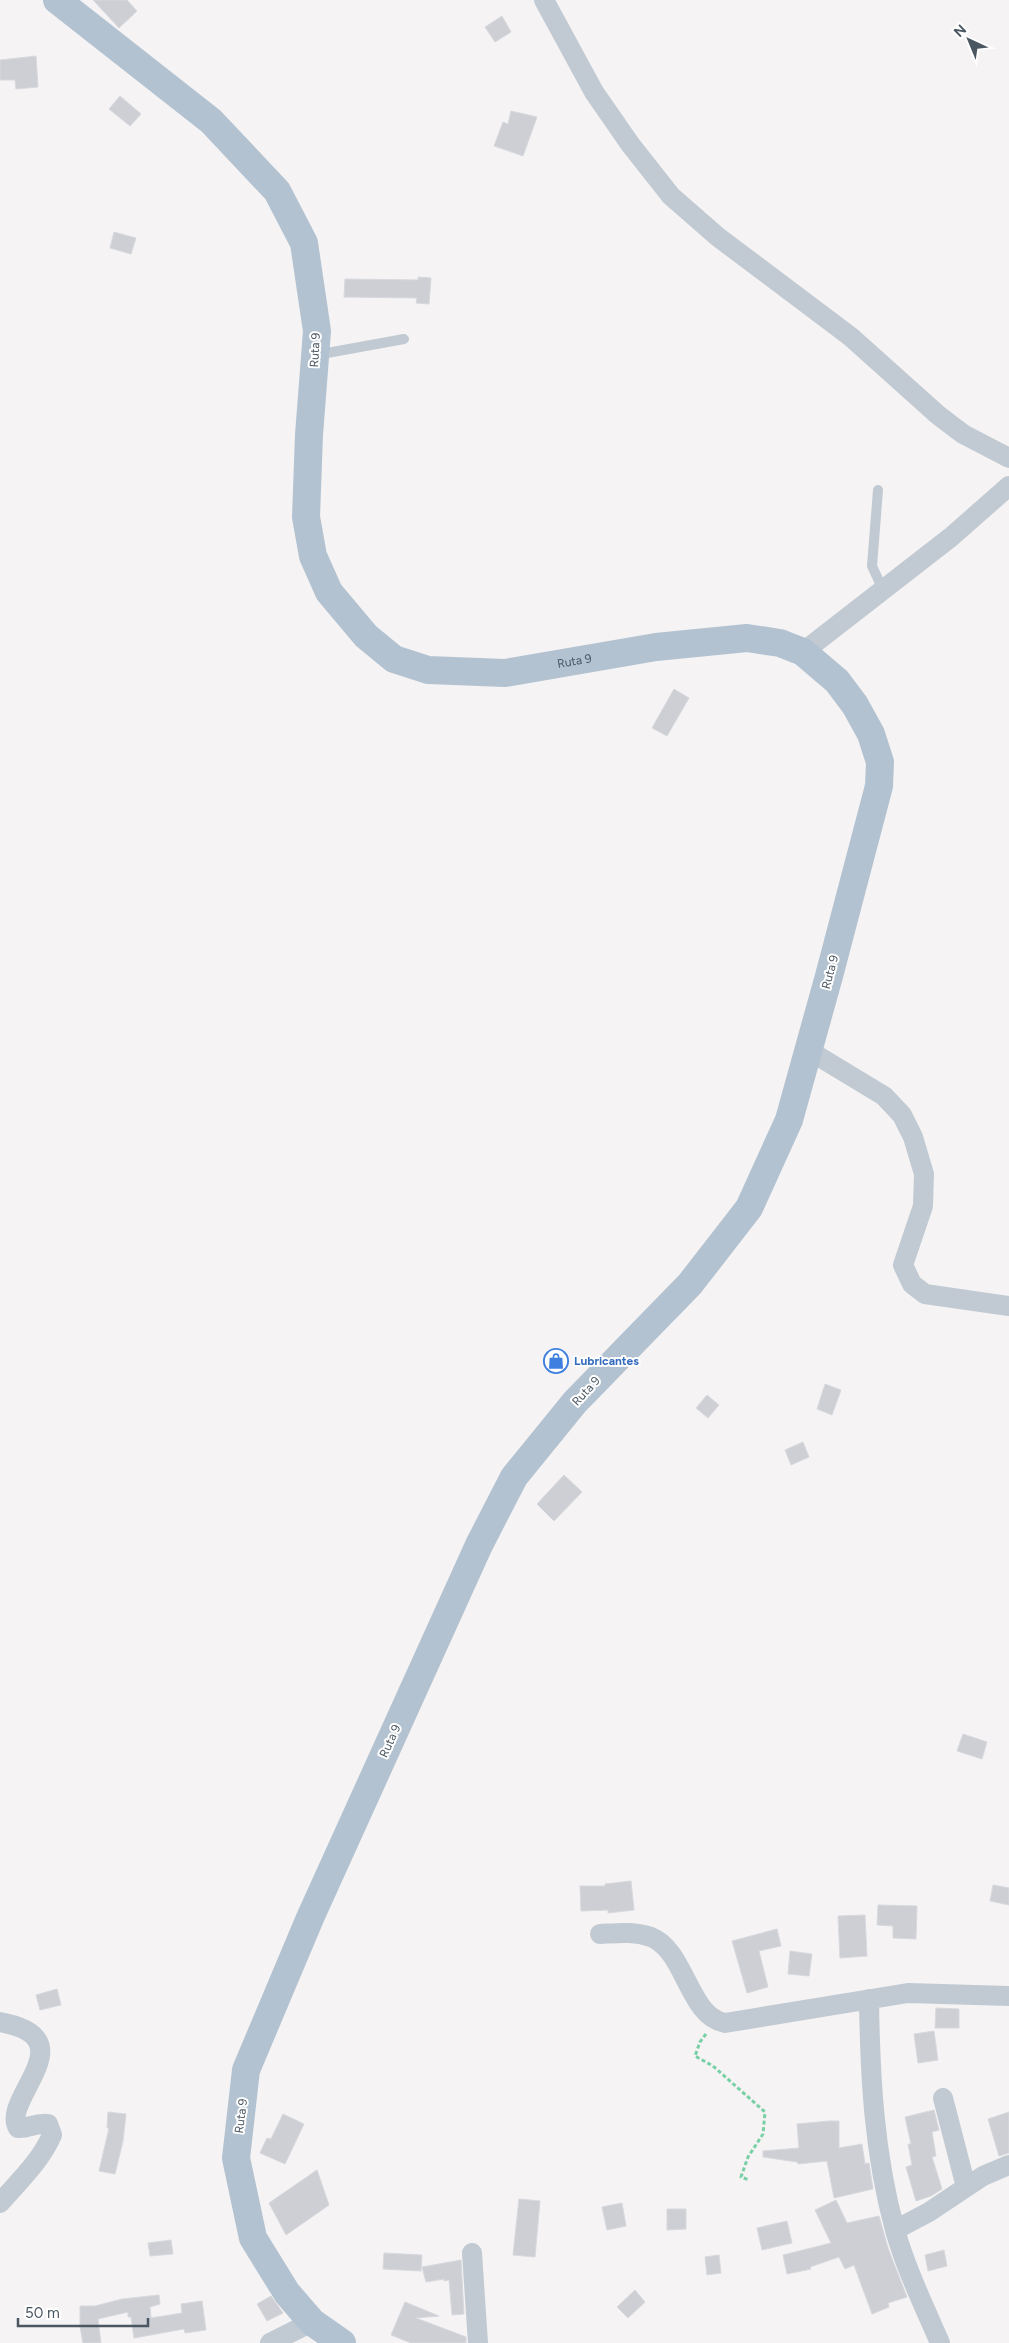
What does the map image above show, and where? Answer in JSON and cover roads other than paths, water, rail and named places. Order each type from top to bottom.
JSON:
[{"type":"main road","name":"Ruta 9","points":[[57,0],[211,121],[277,191],[304,243],[317,331],[306,517],[313,556],[329,592],[366,636],[394,660],[428,670],[505,673],[656,647],[747,638],[780,644],[803,652],[837,681],[856,705],[871,734],[880,762],[879,786],[789,1120],[749,1208],[690,1284],[575,1402],[514,1476],[479,1545],[310,1918],[246,2070],[236,2158],[252,2238],[287,2293],[312,2322],[342,2343]]},
{"type":"street","points":[[544,0],[594,92],[630,144],[671,196],[718,236],[851,337],[962,434],[1009,458]]},
{"type":"street","points":[[803,652],[951,537],[1009,486]]},
{"type":"street","points":[[808,1050],[884,1096],[902,1115],[912,1137],[924,1174],[923,1206],[904,1265],[912,1284],[926,1294],[1009,1306]]},
{"type":"street","points":[[600,1934],[628,1932],[652,1938],[663,1946],[677,1964],[703,2010],[716,2022],[725,2023],[747,2020],[908,1994],[1009,1996]]},
{"type":"street","points":[[869,1999],[870,2078],[877,2136],[895,2230],[914,2285],[940,2343]]},
{"type":"street","points":[[0,2022],[19,2025],[30,2031],[36,2038],[39,2050],[32,2078],[13,2114],[13,2122],[18,2128],[42,2123],[48,2124],[52,2135],[45,2150],[35,2164],[0,2203]]},
{"type":"street","points":[[943,2098],[966,2187]]},
{"type":"street","points":[[895,2230],[929,2212],[966,2187],[1009,2165]]},
{"type":"street","points":[[472,2253],[478,2343]]},
{"type":"street","points":[[270,2343],[312,2322]]},
{"type":"lane","points":[[315,355],[404,339]]},
{"type":"lane","points":[[878,490],[872,566],[883,590]]},
{"type":"place","name":"Lubricantes","points":[[556,1361]]}]
